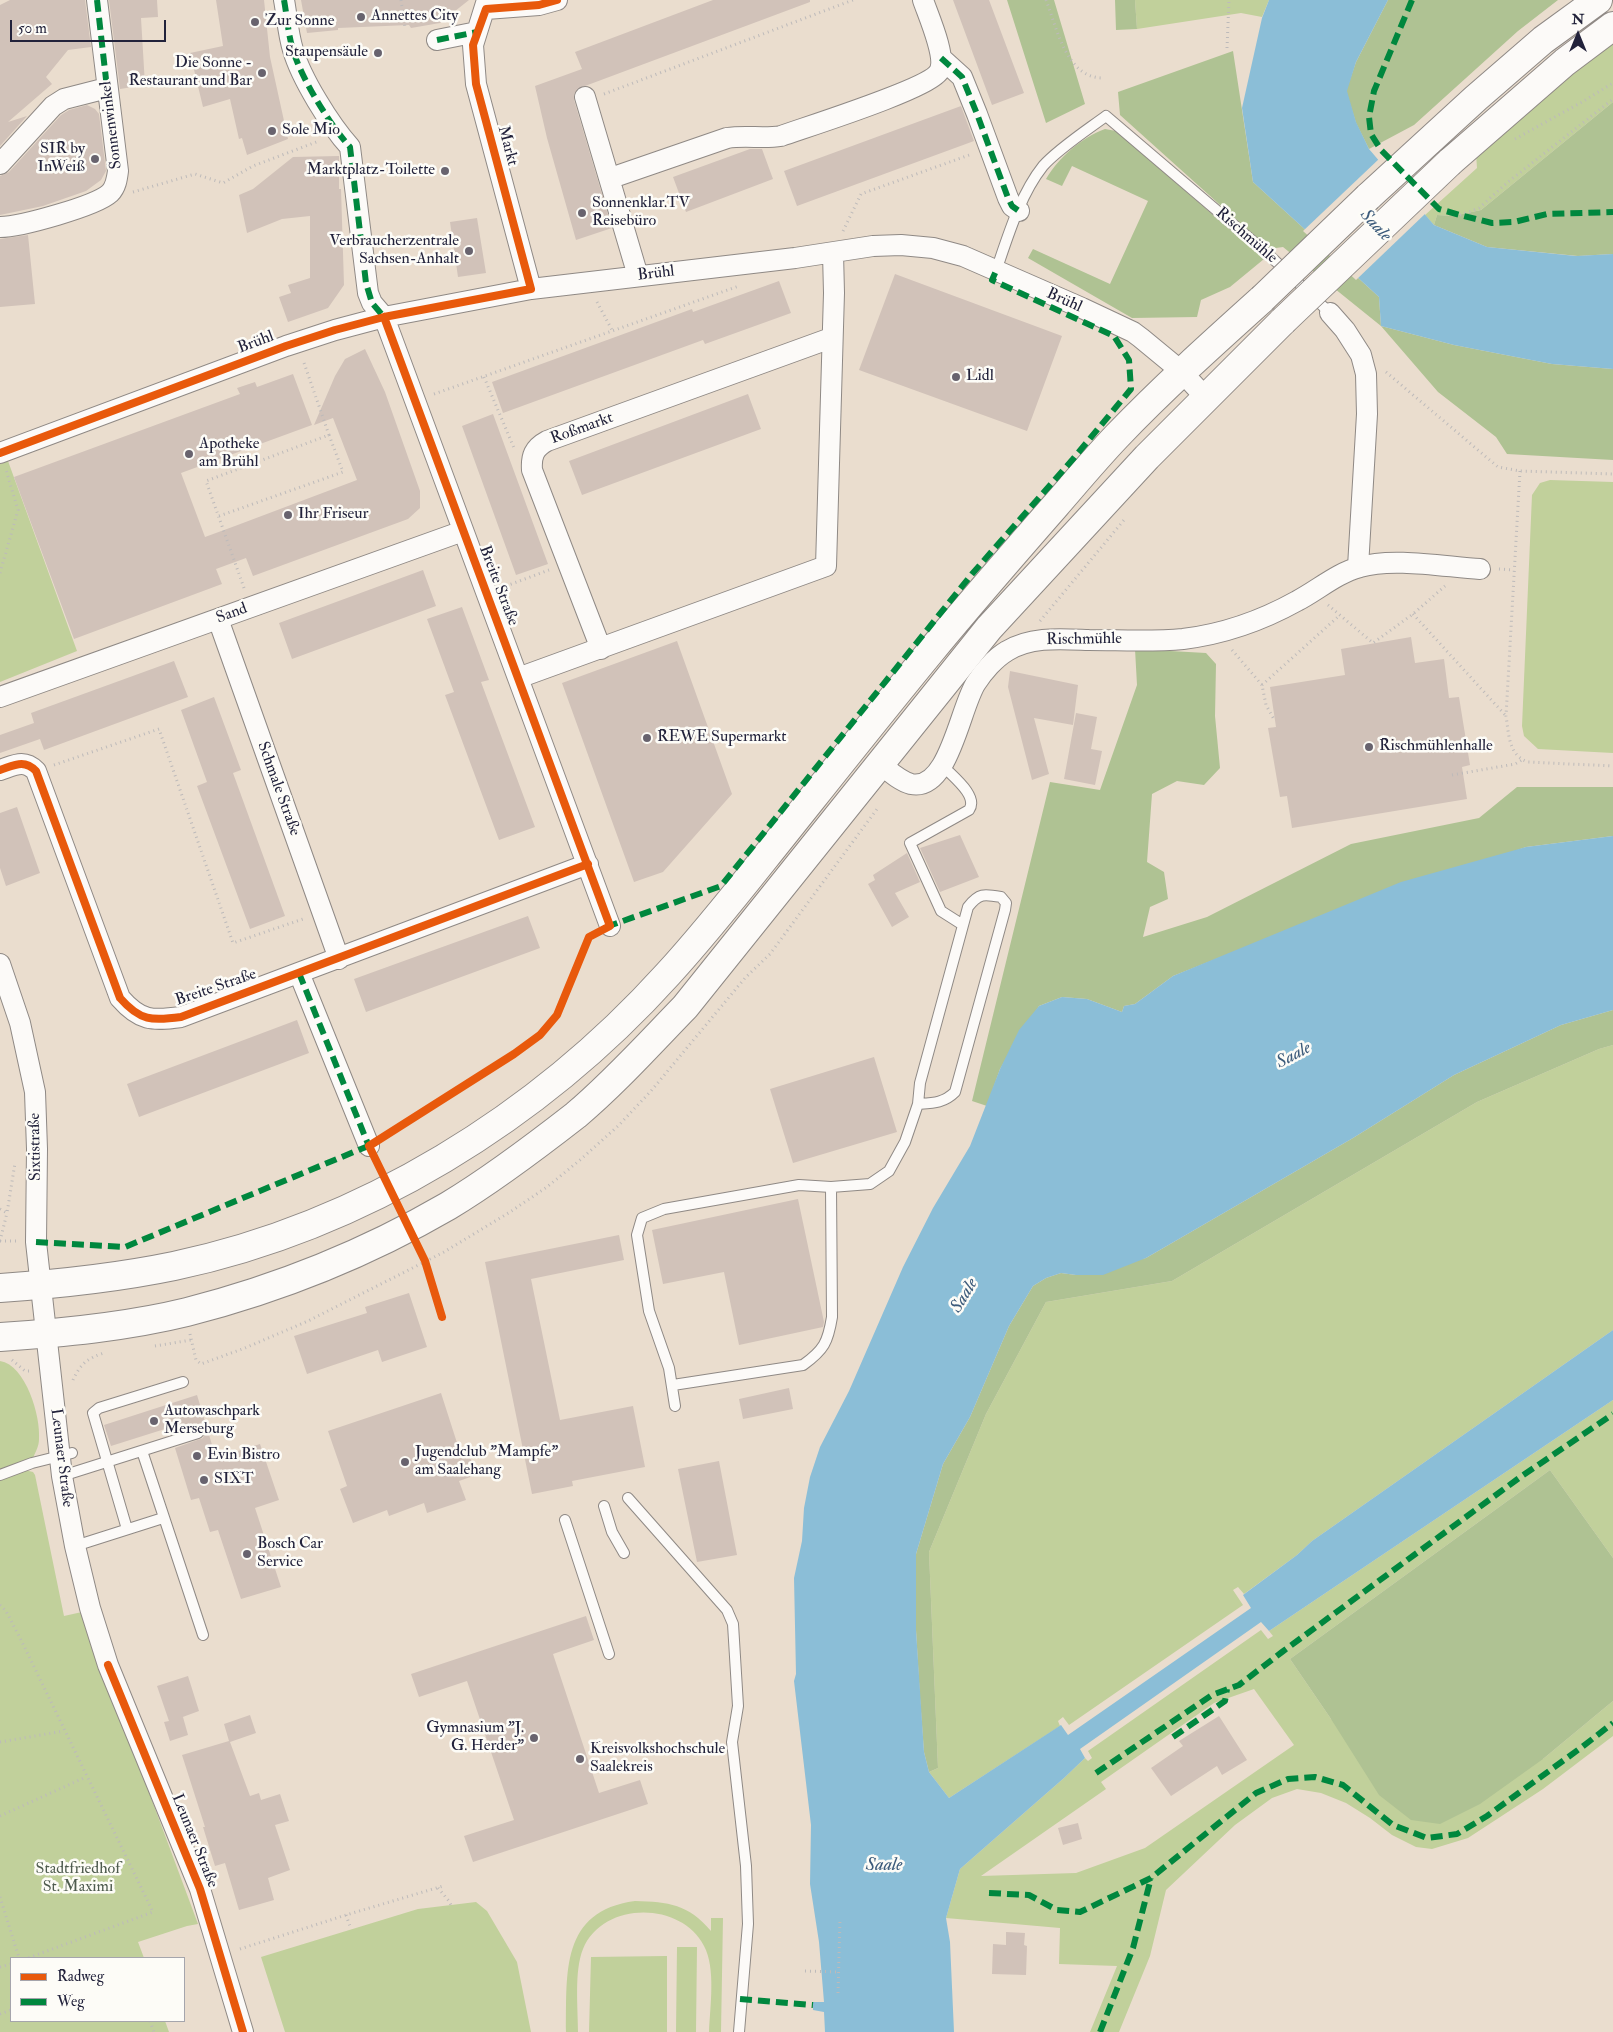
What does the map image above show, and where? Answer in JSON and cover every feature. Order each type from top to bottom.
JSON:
[{"type":"main road","points":[[0,1288],[100,1278],[175,1266],[282,1235],[342,1211],[428,1167],[506,1119],[572,1067],[614,1029],[667,976],[712,923],[932,649],[1014,552],[1113,440],[1181,371],[1262,299],[1429,141],[1543,40],[1598,0]]},
{"type":"main road","points":[[0,1337],[46,1334],[107,1326],[186,1312],[251,1293],[306,1273],[399,1232],[449,1205],[521,1157],[577,1113],[685,1008],[879,763],[989,628],[1205,397],[1283,320],[1450,162],[1565,62],[1613,26]]},
{"type":"street","name":"Sonnenwinkel","points":[[0,227],[28,224],[43,220],[95,201],[115,187],[118,172],[97,0]]},
{"type":"street","points":[[284,0],[292,50],[338,134],[350,147],[366,283],[372,303],[384,317]]},
{"type":"street","points":[[487,4],[539,5],[557,0]]},
{"type":"street","points":[[611,178],[728,138],[741,136],[768,138],[781,136],[872,104],[932,79],[940,70],[941,58],[923,0]]},
{"type":"street","name":"Markt","points":[[487,4],[473,45],[476,84],[531,289]]},
{"type":"street","points":[[437,40],[477,32]]},
{"type":"street","points":[[941,58],[962,77],[978,114],[1008,198],[1012,206],[1019,211]]},
{"type":"street","points":[[0,164],[54,106],[64,99],[107,88]]},
{"type":"street","points":[[586,98],[611,178],[638,276]]},
{"type":"street","name":"Brühl","points":[[0,453],[297,343],[384,317],[531,289],[839,252],[872,246],[901,245],[932,248],[963,256],[1133,332],[1181,371],[1205,397]]},
{"type":"street","points":[[518,678],[826,566],[831,338],[839,252]]},
{"type":"street","name":"Rischmühle","points":[[1330,313],[1345,330],[1361,355],[1366,374],[1367,414],[1358,567]]},
{"type":"street","name":"Breite Straße","points":[[384,317],[610,926]]},
{"type":"street","name":"Roßmarkt","points":[[531,461],[534,452],[547,441],[831,338]]},
{"type":"street","points":[[531,461],[532,470],[600,649]]},
{"type":"street","name":"Sand","points":[[0,697],[463,531]]},
{"type":"street","name":"Rischmühle","points":[[879,763],[911,784],[920,784],[930,780],[943,766],[964,709],[976,684],[996,660],[1020,644],[1053,639],[1183,639],[1232,630],[1257,620],[1358,567],[1369,564],[1403,564],[1480,569]]},
{"type":"street","name":"Schmale Straße","points":[[218,619],[339,959]]},
{"type":"street","points":[[0,770],[20,764],[30,765],[36,771]]},
{"type":"street","name":"Breite Straße","points":[[36,771],[120,998],[130,1009],[143,1018],[160,1020],[181,1016],[339,959],[588,864]]},
{"type":"street","name":"Sixtistraße","points":[[0,964],[20,1023],[35,1092],[37,1149],[36,1242],[46,1334]]},
{"type":"street","points":[[299,973],[369,1146]]},
{"type":"street","name":"Leunaer Straße","points":[[46,1334],[66,1454],[62,1476],[75,1546],[90,1608],[108,1665],[200,1889],[243,2032]]},
{"type":"lane","name":"Rischmühle","points":[[996,271],[1019,211],[1031,185],[1044,166],[1106,116],[1269,255],[1330,313]]},
{"type":"lane","points":[[943,766],[968,793],[972,806],[969,810],[910,843],[942,911],[963,925]]},
{"type":"lane","points":[[675,1406],[672,1385],[649,1311],[637,1235],[642,1218],[664,1209],[799,1185],[870,1184],[889,1171],[905,1142],[918,1104],[920,1083],[968,907],[976,897],[986,894],[1001,897],[1006,903],[955,1092],[939,1102],[918,1104]]},
{"type":"lane","points":[[672,1385],[803,1365],[819,1354],[829,1337],[832,1317],[831,1186]]},
{"type":"lane","points":[[128,1529],[92,1416],[94,1410],[183,1382]]},
{"type":"lane","points":[[62,1476],[198,1433]]},
{"type":"lane","points":[[142,1451],[203,1635]]},
{"type":"lane","points":[[0,1475],[66,1454]]},
{"type":"lane","points":[[628,1498],[727,1610],[733,1624],[738,1706],[732,1742],[746,1866],[748,1924],[739,2032]]},
{"type":"lane","points":[[604,1506],[612,1532],[624,1553]]},
{"type":"lane","points":[[75,1546],[163,1518]]},
{"type":"lane","points":[[565,1520],[609,1654]]},
{"type":"path","points":[[401,0],[405,26]]},
{"type":"path","points":[[586,98],[853,0]]},
{"type":"path","points":[[1046,0],[1065,49],[1075,66],[1089,76],[1103,78]]},
{"type":"path","points":[[1227,48],[1229,0]]},
{"type":"path","points":[[1513,141],[1613,83]]},
{"type":"path","points":[[1460,215],[1479,208],[1508,182],[1613,99]]},
{"type":"path","points":[[110,192],[123,195],[195,174],[222,183],[253,166],[338,134]]},
{"type":"path","points":[[839,252],[843,233],[861,194],[989,148]]},
{"type":"path","points":[[588,283],[612,330]]},
{"type":"path","points":[[414,400],[745,284]]},
{"type":"path","points":[[219,516],[342,472],[297,343]]},
{"type":"path","points":[[1361,355],[1378,364],[1498,467],[1520,471],[1613,474]]},
{"type":"path","points":[[484,377],[514,448],[531,461]]},
{"type":"path","points":[[250,607],[206,481],[329,436]]},
{"type":"path","points":[[0,453],[18,510],[0,573]]},
{"type":"path","points":[[1520,471],[1506,716],[1511,746],[1522,760],[1528,762],[1613,766]]},
{"type":"path","points":[[486,593],[568,564]]},
{"type":"path","points":[[1313,592],[1373,643],[1413,614],[1447,585],[1454,568]]},
{"type":"path","points":[[1413,614],[1506,716]]},
{"type":"path","points":[[1262,685],[1340,615]]},
{"type":"path","points":[[1217,633],[1262,685],[1266,705],[1275,721]]},
{"type":"path","points":[[36,771],[159,729],[233,943],[323,913]]},
{"type":"path","points":[[1452,775],[1515,764],[1522,760]]},
{"type":"path","points":[[0,1241],[8,1213],[16,1156]]},
{"type":"path","points":[[0,1208],[8,1213]]},
{"type":"path","points":[[186,1312],[196,1360],[201,1364],[246,1348],[308,1321],[425,1261]]},
{"type":"path","points":[[152,1346],[191,1340]]},
{"type":"path","points":[[71,1385],[75,1374],[89,1358],[113,1352]]},
{"type":"path","points":[[0,1605],[6,1611],[20,1638],[153,1912],[31,1957]]},
{"type":"path","points":[[0,1742],[64,1731]]},
{"type":"path","points":[[0,1816],[86,1777]]},
{"type":"path","points":[[220,1955],[346,1914],[443,1886]]},
{"type":"path","points":[[438,1888],[451,1905]]},
{"type":"path","points":[[0,1897],[19,1957]]},
{"type":"path","points":[[346,1914],[351,1930]]},
{"type":"path","points":[[838,1993],[840,1919]]},
{"type":"path","points":[[805,1971],[839,1972]]},
{"type":"green space","points":[[1007,0],[1054,0],[1085,104],[1046,123]]},
{"type":"green space","points":[[1115,0],[1135,0],[1137,29],[1116,30]]},
{"type":"green space","points":[[1135,0],[1269,0],[1262,17],[1241,13],[1137,29]]},
{"type":"green space","points":[[1388,0],[1558,0],[1518,31],[1414,125],[1369,149],[1356,123],[1346,91],[1356,62]]},
{"type":"green space","points":[[1613,40],[1613,102],[1481,210],[1453,216],[1437,215],[1434,225],[1425,215],[1477,168],[1476,154],[1593,54]]},
{"type":"green space","points":[[1233,51],[1253,182],[1379,297],[1381,326],[1283,247],[1269,249],[1120,115],[1118,92]]},
{"type":"green space","points":[[1613,102],[1613,254],[1578,256],[1487,247],[1434,225],[1437,215],[1453,216],[1481,210]]},
{"type":"green space","points":[[1105,129],[1116,131],[1264,259],[1230,287],[1201,300],[1197,317],[1132,318],[1028,258],[1033,249],[1110,284],[1148,201],[1072,166],[1062,186],[1046,179],[1057,163],[1071,149]]},
{"type":"green space","points":[[1381,326],[1454,345],[1552,364],[1613,369],[1613,460],[1507,454],[1496,437],[1438,392]]},
{"type":"green space","points":[[8,461],[77,651],[0,682],[0,464]]},
{"type":"green space","points":[[1550,480],[1613,482],[1613,753],[1538,749],[1524,736],[1522,726],[1532,495],[1540,483]]},
{"type":"green space","points":[[1135,649],[1206,653],[1216,664],[1215,716],[1220,768],[1204,785],[1177,781],[1152,794],[1147,862],[1164,872],[1168,899],[1150,907],[1143,937],[1207,917],[1351,844],[1479,818],[1517,787],[1613,787],[1613,836],[1526,847],[1264,940],[1173,976],[1135,1004],[1124,1006],[1122,1012],[1087,999],[1062,997],[1039,1006],[1000,1069],[987,1106],[972,1101],[1050,782],[1100,790],[1137,685]]},
{"type":"green space","points":[[1613,1010],[1613,1045],[1599,1049],[1477,1102],[1172,1281],[1046,1302],[986,1414],[929,1552],[938,1768],[929,1772],[924,1752],[920,1698],[916,1630],[916,1554],[943,1464],[970,1417],[1009,1326],[1033,1286],[1046,1278],[1061,1273],[1076,1275],[1146,1258],[1353,1138],[1454,1075],[1561,1025]]},
{"type":"green space","points":[[1613,1045],[1613,1330],[1312,1541],[1297,1555],[1244,1594],[1238,1587],[1233,1590],[1243,1605],[1069,1725],[1063,1717],[1058,1721],[1060,1726],[949,1798],[929,1772],[938,1768],[929,1552],[986,1414],[1046,1302],[1172,1281],[1477,1102],[1599,1049]]},
{"type":"green space","points":[[0,1361],[9,1365],[17,1372],[30,1393],[37,1418],[39,1439],[33,1458],[0,1470]]},
{"type":"green space","points":[[1613,1400],[1613,1558],[1550,1470],[1290,1659],[1331,1719],[1543,1759],[1613,1701],[1613,1736],[1543,1789],[1468,1838],[1432,1849],[1416,1847],[1392,1835],[1346,1803],[1321,1793],[1297,1789],[1272,1798],[1235,1825],[1166,1890],[1150,1956],[1119,2032],[1090,2032],[1117,1966],[1059,1964],[1060,1928],[946,1918],[960,1869],[1085,1758],[1088,1761],[1092,1758],[1088,1751],[1261,1630],[1268,1639],[1273,1636],[1269,1631]],"holes":[[[1254,1689],[1294,1745],[1145,1848],[1076,1873],[981,1876],[1106,1789],[1101,1782],[1214,1703]]]},
{"type":"green space","name":"Stadtfriedhof St. Maximi","points":[[25,1470],[33,1472],[35,1475],[64,1616],[82,1612],[198,1924],[138,1942],[144,1957],[10,1957],[10,2022],[165,2022],[169,2032],[0,2032],[0,1479]]},
{"type":"green space","points":[[1550,1470],[1613,1558],[1613,1701],[1543,1759],[1480,1804],[1440,1824],[1411,1820],[1379,1795],[1290,1659]]},
{"type":"green space","points":[[635,1901],[658,1902],[677,1906],[694,1915],[711,1931],[711,1918],[723,1918],[721,2032],[709,2032],[711,1976],[708,1955],[704,1946],[693,1931],[678,1921],[661,1915],[642,1913],[624,1915],[607,1922],[593,1933],[583,1949],[578,1968],[578,2032],[566,2032],[568,1967],[580,1931],[593,1917],[611,1907]]},
{"type":"green space","points":[[476,1902],[487,1911],[517,1962],[531,2032],[285,2032],[261,1957],[418,1909]]},
{"type":"green space","points":[[677,1947],[697,1947],[696,2032],[676,2032]]},
{"type":"green space","points":[[667,1956],[667,2032],[589,2032],[591,1957]]},
{"type":"water","name":"Saale","points":[[1269,0],[1388,0],[1356,62],[1347,91],[1356,122],[1369,149],[1434,225],[1487,247],[1576,256],[1613,254],[1613,369],[1552,364],[1454,345],[1381,326],[1379,297],[1253,182],[1242,108],[1262,18]]},
{"type":"water","name":"Saale","points":[[1613,836],[1613,1010],[1561,1025],[1454,1075],[1353,1138],[1146,1258],[1103,1275],[1061,1273],[1046,1278],[1033,1286],[1009,1326],[970,1417],[943,1464],[916,1554],[916,1630],[924,1752],[929,1772],[949,1798],[1061,1725],[1068,1735],[1251,1608],[1243,1595],[1297,1555],[1312,1541],[1613,1330],[1613,1400],[1269,1631],[1261,1622],[1080,1749],[1085,1758],[960,1869],[946,1918],[950,1942],[954,2032],[825,2032],[824,2012],[813,2010],[813,2002],[824,2002],[819,1942],[810,1884],[811,1825],[794,1681],[796,1674],[794,1578],[802,1541],[804,1508],[810,1477],[820,1447],[849,1391],[903,1267],[933,1208],[970,1146],[1000,1069],[1019,1030],[1039,1006],[1062,997],[1087,999],[1122,1012],[1124,1006],[1135,1004],[1173,976],[1401,882],[1526,847]]},
{"type":"pier","points":[[1380,158],[1426,213],[1356,280],[1303,231]]},
{"type":"building","points":[[10,0],[85,0],[91,47],[68,50],[46,77],[52,84],[8,122],[27,116],[0,146],[0,5]]},
{"type":"building","points":[[109,0],[157,0],[158,17],[141,18],[145,85],[120,89]]},
{"type":"building","points":[[216,0],[264,0],[270,57],[288,139],[247,155],[242,138],[239,139],[230,99],[203,107],[190,53],[223,46]]},
{"type":"building","points":[[301,0],[469,0],[440,23],[411,28],[409,25],[338,28],[338,30],[307,33]]},
{"type":"building","points":[[713,0],[810,0],[810,2],[577,89],[574,94],[574,100],[612,228],[576,240],[547,138],[535,86],[582,69],[575,52]]},
{"type":"building","points":[[953,0],[989,0],[1024,93],[992,105]]},
{"type":"building","points":[[87,105],[95,109],[99,114],[106,171],[101,180],[86,191],[43,206],[0,215],[0,176],[9,172],[61,115],[69,110]]},
{"type":"building","points":[[961,106],[974,141],[797,206],[784,171]]},
{"type":"building","points":[[750,149],[762,149],[773,179],[686,212],[673,177]]},
{"type":"building","points":[[339,156],[344,285],[328,308],[288,322],[279,297],[291,293],[288,285],[310,278],[310,216],[282,219],[247,233],[239,195],[253,189],[293,157]]},
{"type":"building","points":[[477,218],[486,273],[458,277],[450,222]]},
{"type":"building","points":[[28,235],[35,304],[0,307],[0,239]]},
{"type":"building","points":[[895,274],[1062,336],[1027,431],[859,370]]},
{"type":"building","points":[[779,281],[791,313],[705,344],[703,340],[503,413],[492,382],[692,309],[693,312]]},
{"type":"building","points":[[365,349],[385,392],[420,491],[420,508],[408,519],[253,576],[246,558],[216,569],[222,584],[74,639],[14,477],[240,394],[237,388],[255,382],[257,387],[293,374],[312,425],[181,473],[205,537],[357,480],[333,418],[314,425],[335,376],[345,359]]},
{"type":"building","points":[[748,394],[761,429],[582,495],[569,461]]},
{"type":"building","points":[[493,414],[548,564],[516,575],[462,426]]},
{"type":"building","points":[[423,570],[436,606],[292,659],[279,623]]},
{"type":"building","points":[[462,607],[489,680],[481,682],[535,827],[499,840],[445,695],[454,692],[427,619]]},
{"type":"building","name":"Rischmühlenhalle","points":[[1411,637],[1415,663],[1444,659],[1449,698],[1459,697],[1470,765],[1462,767],[1467,799],[1292,828],[1287,796],[1280,797],[1268,728],[1276,727],[1270,687],[1345,675],[1341,649]]},
{"type":"building","name":"REWE Supermarkt","points":[[677,641],[732,794],[663,872],[634,882],[562,683]]},
{"type":"building","points":[[174,661],[188,697],[44,750],[40,739],[0,753],[0,735],[34,723],[31,713]]},
{"type":"building","points":[[1010,671],[1078,685],[1073,725],[1034,718],[1049,774],[1032,780],[1008,687]]},
{"type":"building","points":[[214,697],[241,770],[233,773],[285,916],[250,929],[197,786],[207,782],[181,710]]},
{"type":"building","points":[[1076,713],[1097,717],[1091,749],[1102,751],[1095,785],[1064,779]]},
{"type":"building","points":[[17,807],[40,873],[6,886],[0,868],[0,813]]},
{"type":"building","points":[[960,835],[979,877],[940,892],[920,848]]},
{"type":"building","points":[[907,853],[920,882],[895,893],[909,917],[892,927],[868,884],[875,880],[873,875]]},
{"type":"building","points":[[528,916],[540,948],[366,1012],[354,979]]},
{"type":"building","points":[[297,1020],[309,1053],[139,1117],[127,1084]]},
{"type":"building","points":[[874,1057],[897,1132],[793,1163],[770,1089]]},
{"type":"building","points":[[798,1199],[824,1322],[823,1327],[739,1345],[724,1272],[663,1284],[652,1230]]},
{"type":"building","points":[[619,1235],[624,1260],[531,1279],[560,1420],[633,1406],[645,1467],[572,1481],[573,1486],[532,1494],[485,1262]]},
{"type":"building","points":[[409,1293],[427,1347],[382,1362],[378,1350],[307,1374],[294,1336],[367,1313],[365,1307]]},
{"type":"building","points":[[789,1388],[793,1409],[743,1419],[739,1399]]},
{"type":"building","name":"Jugendclub \"Mampfe\" am Saalehang","points":[[441,1393],[459,1449],[466,1446],[476,1475],[459,1481],[466,1500],[427,1513],[424,1503],[389,1516],[387,1510],[353,1523],[340,1489],[347,1486],[328,1431]]},
{"type":"building","points":[[197,1395],[216,1458],[260,1444],[279,1500],[255,1508],[281,1587],[241,1599],[218,1530],[210,1532],[199,1498],[191,1500],[175,1448],[203,1438],[205,1431],[202,1428],[196,1426],[170,1435],[168,1428],[111,1446],[104,1425]]},
{"type":"building","points":[[719,1461],[737,1555],[697,1562],[678,1469]]},
{"type":"building","name":"Gymnasium \"J. G. Herder\"","points":[[586,1616],[594,1640],[553,1654],[599,1793],[640,1780],[648,1804],[473,1862],[464,1836],[514,1820],[467,1681],[419,1697],[411,1674]]},
{"type":"building","points":[[188,1676],[199,1711],[180,1718],[183,1717],[188,1735],[170,1741],[164,1722],[169,1721],[157,1686]]},
{"type":"building","points":[[250,1715],[256,1733],[230,1742],[250,1796],[259,1793],[261,1800],[280,1794],[289,1821],[275,1825],[290,1870],[268,1878],[274,1900],[239,1910],[225,1863],[215,1866],[203,1827],[205,1827],[182,1755],[229,1741],[224,1724]]},
{"type":"building","points":[[1219,1716],[1247,1760],[1222,1775],[1217,1766],[1171,1796],[1151,1768],[1183,1746],[1179,1741]]},
{"type":"building","points":[[1078,1823],[1082,1839],[1063,1845],[1058,1828]]},
{"type":"building","points":[[1006,1932],[1025,1933],[1024,1945],[1027,1946],[1026,1975],[992,1974],[993,1944],[1006,1945]]},
{"type":"marked path","points":[[97,0],[107,88]]},
{"type":"marked path","points":[[284,0],[291,44],[302,74],[325,114],[350,147],[366,283],[372,303],[384,317]]},
{"type":"marked path","points":[[1412,0],[1374,91],[1369,117],[1371,134],[1381,150],[1439,209],[1460,215],[1492,223],[1514,222],[1547,214],[1613,212]]},
{"type":"marked path","points":[[437,40],[477,32]]},
{"type":"marked path","points":[[941,58],[962,77],[1008,198],[1012,206],[1019,211]]},
{"type":"marked path","points":[[606,927],[721,886],[972,574],[1073,459],[1131,389],[1129,360],[1114,336],[992,280],[996,271]]},
{"type":"marked path","points":[[299,973],[370,1149]]},
{"type":"marked path","points":[[36,1242],[125,1247],[373,1144]]},
{"type":"marked path","points":[[1096,1773],[1212,1695],[1239,1685],[1519,1478],[1613,1414]]},
{"type":"marked path","points":[[1173,1737],[1225,1701],[1227,1689]]},
{"type":"marked path","points":[[989,1893],[1029,1895],[1057,1910],[1080,1912],[1151,1878],[1256,1793],[1288,1779],[1315,1777],[1343,1785],[1393,1825],[1427,1838],[1457,1834],[1487,1816],[1613,1723]]},
{"type":"marked path","points":[[1100,2032],[1133,1948],[1151,1878]]},
{"type":"marked path","points":[[740,1999],[813,2005]]},
{"type":"cycle path","points":[[0,453],[286,346],[335,330],[384,317],[531,289],[476,84],[473,45],[486,9],[539,5],[557,0]]},
{"type":"cycle path","points":[[384,317],[610,926],[589,937],[557,1015],[540,1035],[514,1054],[369,1146],[425,1261],[442,1317]]},
{"type":"cycle path","points":[[0,770],[23,764],[32,767],[36,771],[120,998],[127,1006],[147,1018],[181,1017],[588,864]]},
{"type":"cycle path","points":[[108,1665],[200,1889],[243,2032]]},
{"type":"place","name":"Annettes City","points":[[361,17]]},
{"type":"place","name":"Zur Sonne","points":[[255,22]]},
{"type":"place","name":"Staupensäule","points":[[378,53]]},
{"type":"place","name":"Die Sonne - Restaurant und Bar","points":[[262,73]]},
{"type":"place","name":"Sole Mio","points":[[272,131]]},
{"type":"place","name":"SIR by InWeiß","points":[[95,159]]},
{"type":"place","name":"Marktplatz-Toilette","points":[[445,171]]},
{"type":"place","name":"Sonnenklar.TV Reisebüro","points":[[582,213]]},
{"type":"place","name":"Verbraucherzentrale Sachsen-Anhalt","points":[[469,251]]},
{"type":"place","name":"Lidl","points":[[956,377]]},
{"type":"place","name":"Apotheke am Brühl","points":[[189,454]]},
{"type":"place","name":"Ihr Friseur","points":[[288,515]]},
{"type":"place","name":"REWE Supermarkt","points":[[647,738]]},
{"type":"place","name":"Rischmühlenhalle","points":[[1369,747]]},
{"type":"place","name":"Autowaschpark Merseburg","points":[[154,1421]]},
{"type":"place","name":"Evin Bistro","points":[[197,1456]]},
{"type":"place","name":"Jugendclub \"Mampfe\" am Saalehang","points":[[405,1462]]},
{"type":"place","name":"SIXT","points":[[204,1480]]},
{"type":"place","name":"Bosch Car Service","points":[[247,1554]]},
{"type":"place","name":"Gymnasium \"J. G. Herder\"","points":[[534,1738]]},
{"type":"place","name":"Kreisvolkshochschule Saalekreis","points":[[580,1759]]}]
